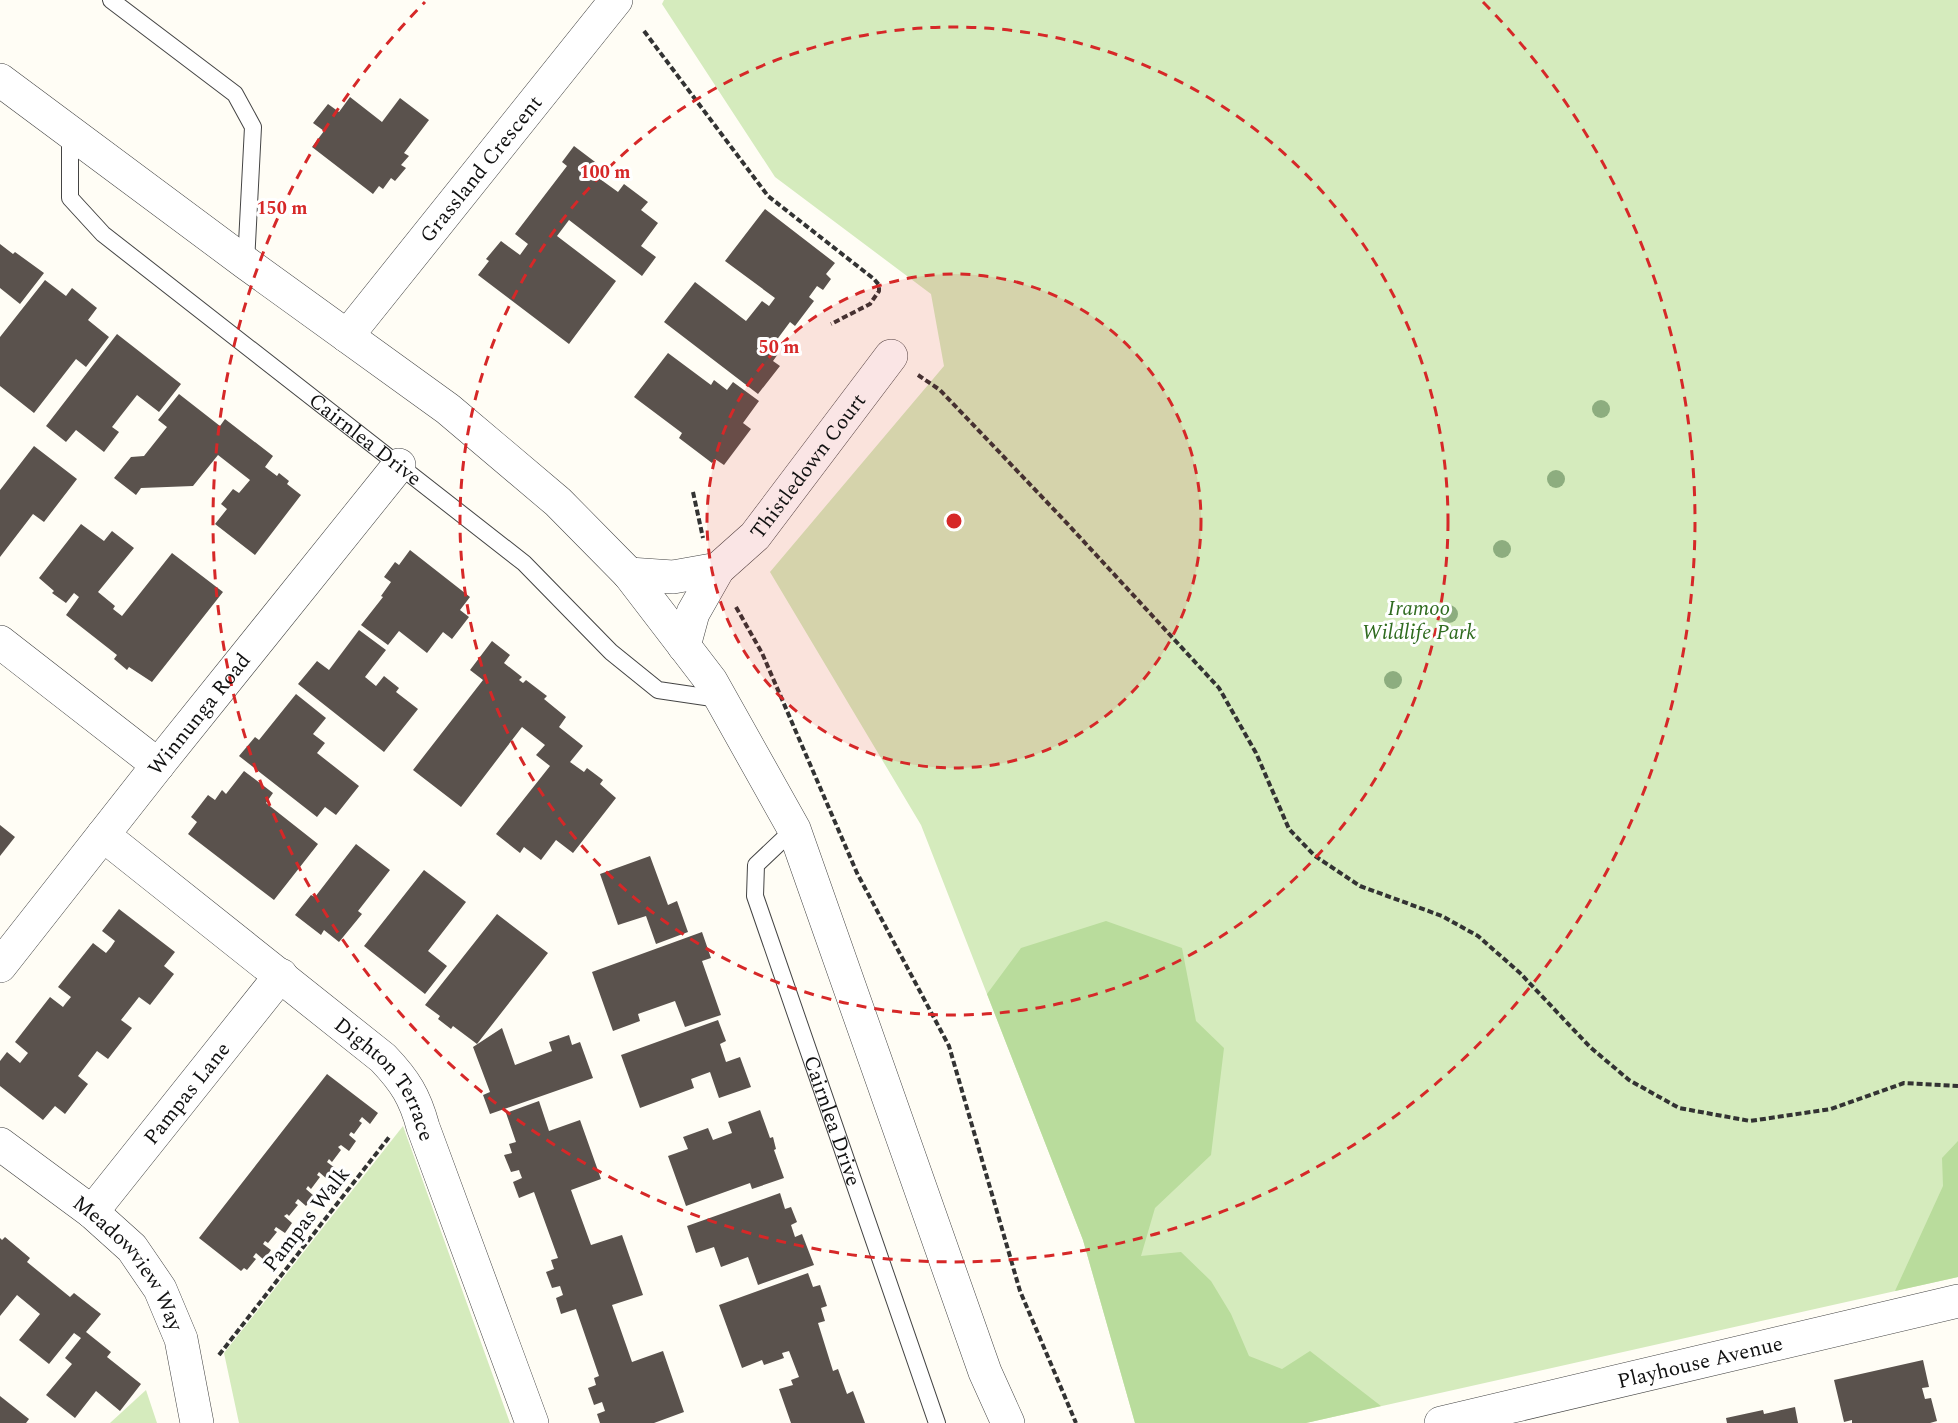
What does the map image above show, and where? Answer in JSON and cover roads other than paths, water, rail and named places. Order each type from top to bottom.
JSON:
[{"type":"street","name":"Grassland Crescent","points":[[347,336],[616,0]]},
{"type":"street","points":[[7,90],[70,132],[465,423],[558,502],[629,574],[711,681],[719,699],[794,829],[985,1372],[1008,1423]]},
{"type":"street","name":"Thistledown Court","points":[[629,574],[673,578],[755,536],[891,356]]},
{"type":"street","name":"Winnunga Road","points":[[0,966],[399,465]]},
{"type":"street","name":"Thistledown Court","points":[[684,646],[712,558]]},
{"type":"street","points":[[0,642],[158,765]]},
{"type":"street","name":"Dighton Terrace","points":[[103,835],[281,975],[383,1058],[403,1079],[416,1102],[423,1127],[532,1423]]},
{"type":"street","name":"Pampas Lane","points":[[92,1212],[281,975]]},
{"type":"street","name":"Meadowview Way","points":[[0,1144],[92,1212],[132,1248],[160,1289],[181,1339],[197,1423]]},
{"type":"street","name":"Playhouse Avenue","points":[[1441,1423],[1958,1301]]},
{"type":"lane","points":[[111,0],[235,94],[253,127],[246,263]]},
{"type":"lane","name":"Cairnlea Drive","points":[[70,132],[70,198],[103,234],[524,563],[611,652],[658,690],[719,699]]},
{"type":"lane","name":"Cairnlea Drive","points":[[794,829],[756,865],[755,896],[937,1423]]},
{"type":"park label","name":"Iramoo Wildlife Park","points":[[1419,620]]}]
